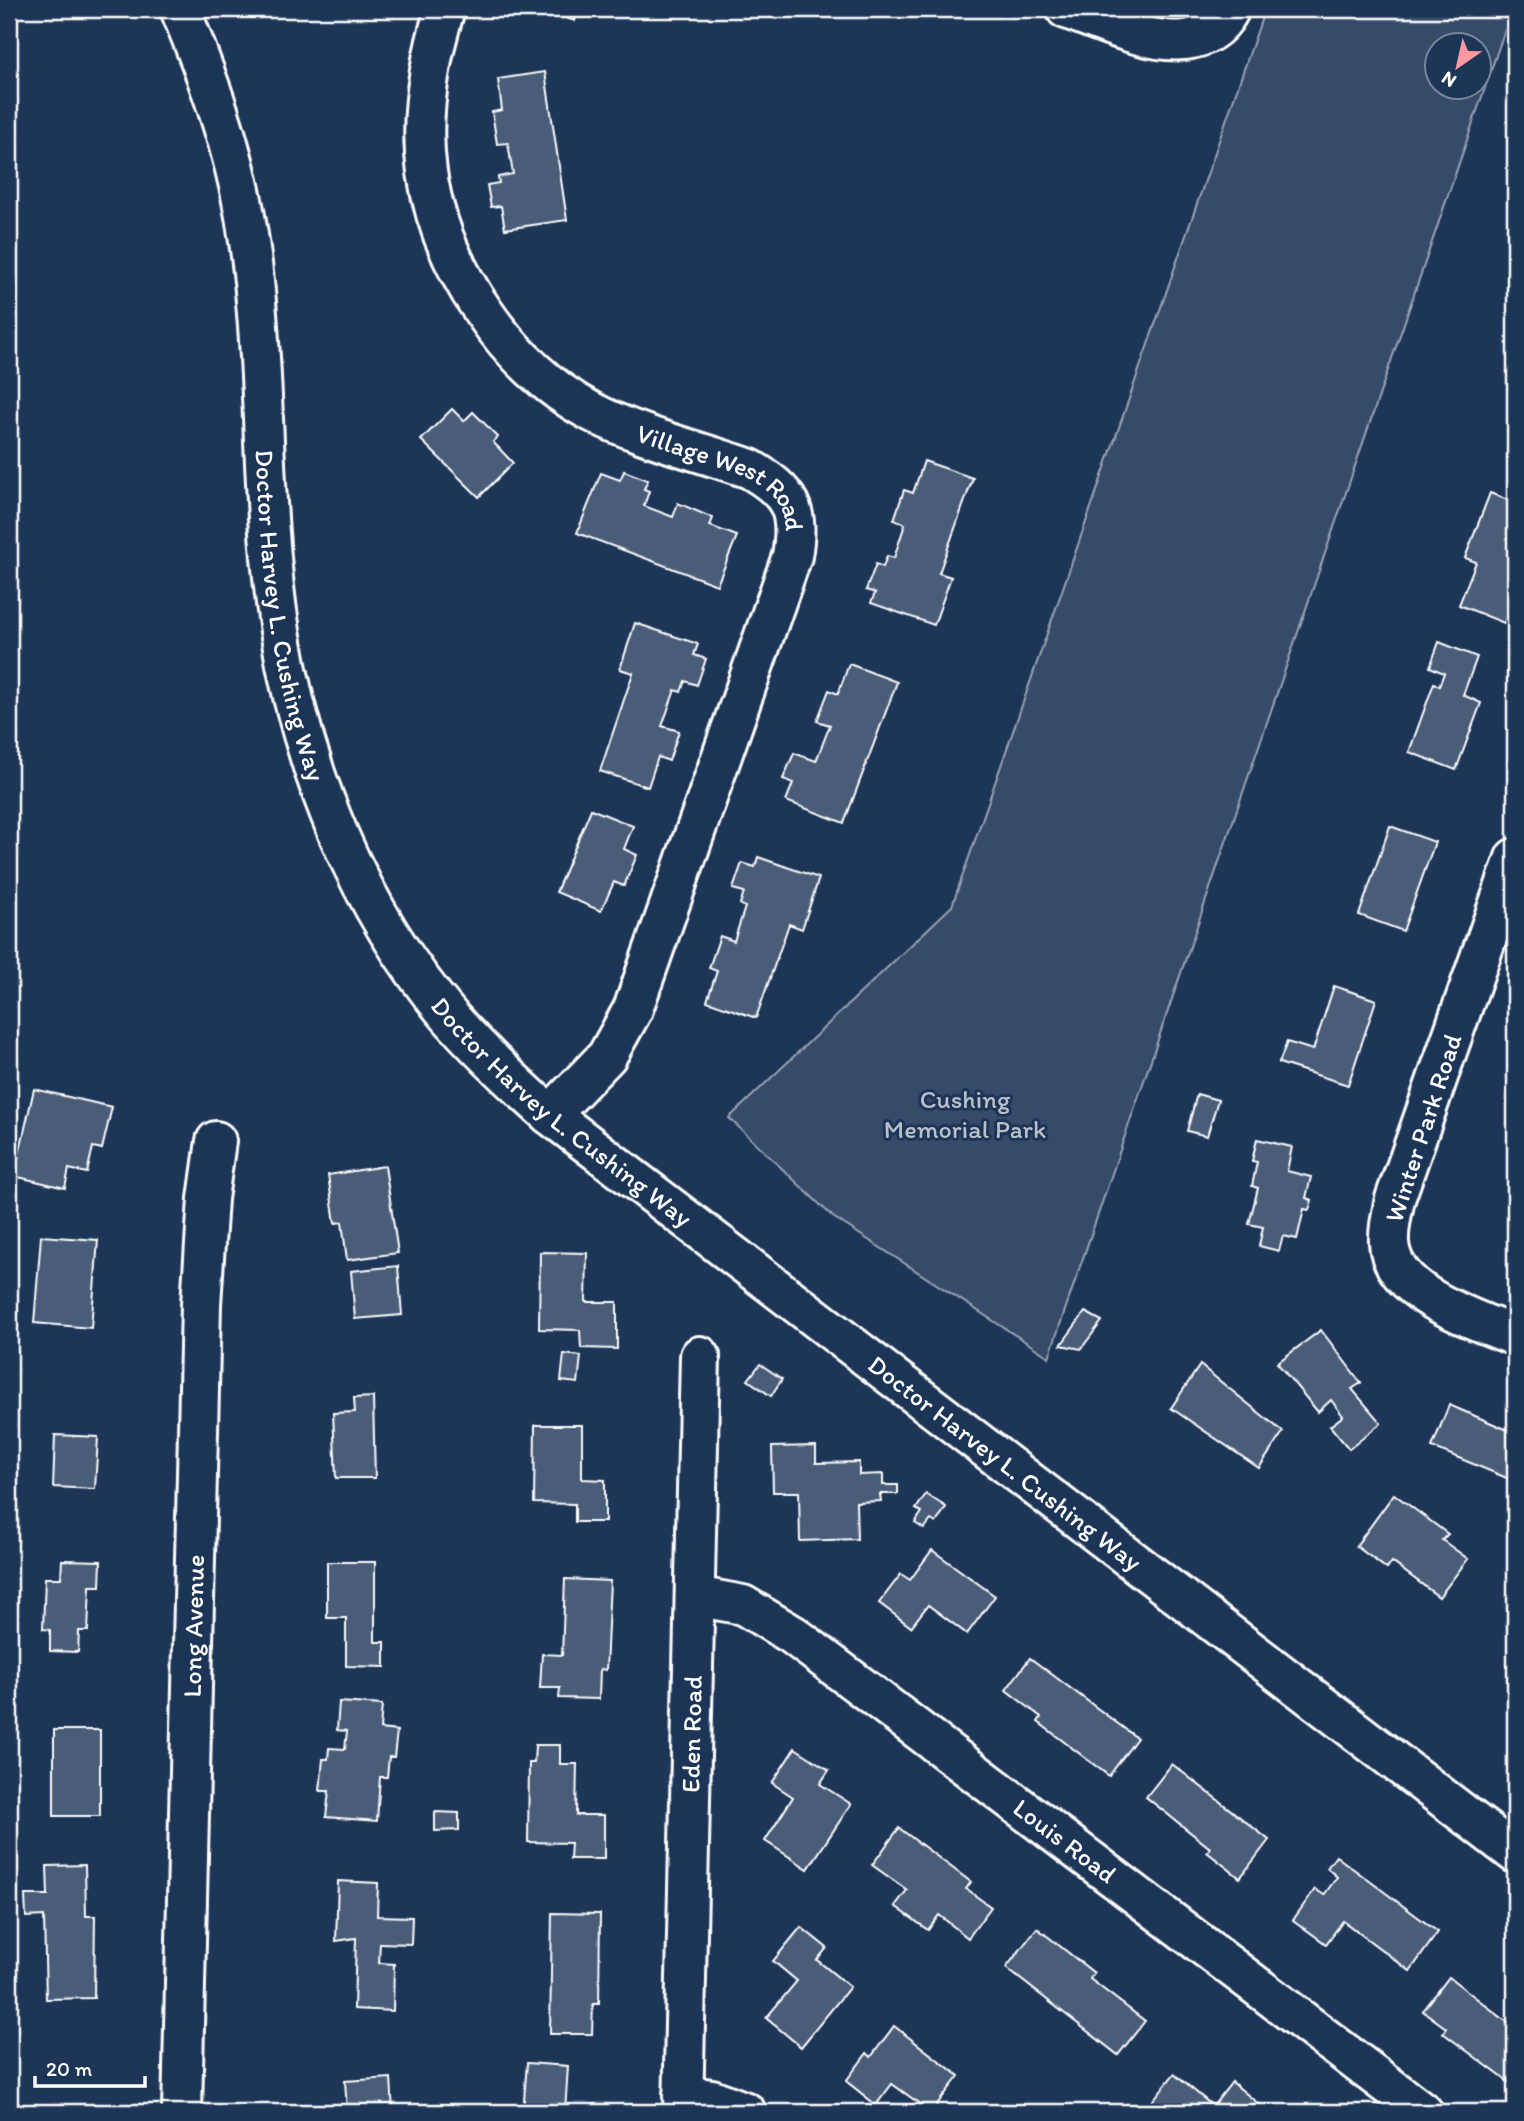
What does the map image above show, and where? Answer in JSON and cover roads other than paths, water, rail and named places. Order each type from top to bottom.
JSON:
[{"type":"street","name":"Doctor Harvey L. Cushing Way","points":[[180,9],[216,105],[245,214],[257,310],[270,540],[279,629],[305,746],[350,857],[407,960],[450,1016],[497,1068],[550,1115],[1515,1853]]},
{"type":"street","name":"Village West Road","points":[[445,9],[429,70],[426,169],[439,223],[451,253],[484,311],[547,380],[589,410],[750,469],[786,496],[794,512],[796,535],[792,556],[634,1010],[607,1056],[550,1115]]},
{"type":"street","points":[[1066,9],[1155,39],[1172,41],[1201,36],[1215,27],[1230,9]]},
{"type":"street","name":"Winter Park Road","points":[[1515,858],[1395,1199],[1389,1244],[1394,1263],[1426,1296],[1515,1336]]},
{"type":"street","name":"Long Avenue","points":[[182,2112],[201,1304],[208,1199],[216,1141]]},
{"type":"street","name":"Eden Road","points":[[683,2104],[700,1356]]},
{"type":"street","name":"Louis Road","points":[[695,1596],[743,1605],[793,1635],[1423,2112]]},
{"type":"street","points":[[683,2104],[712,2099],[746,2112]]},
{"type":"park label","name":"Cushing Memorial Park","points":[[965,1114]]}]
